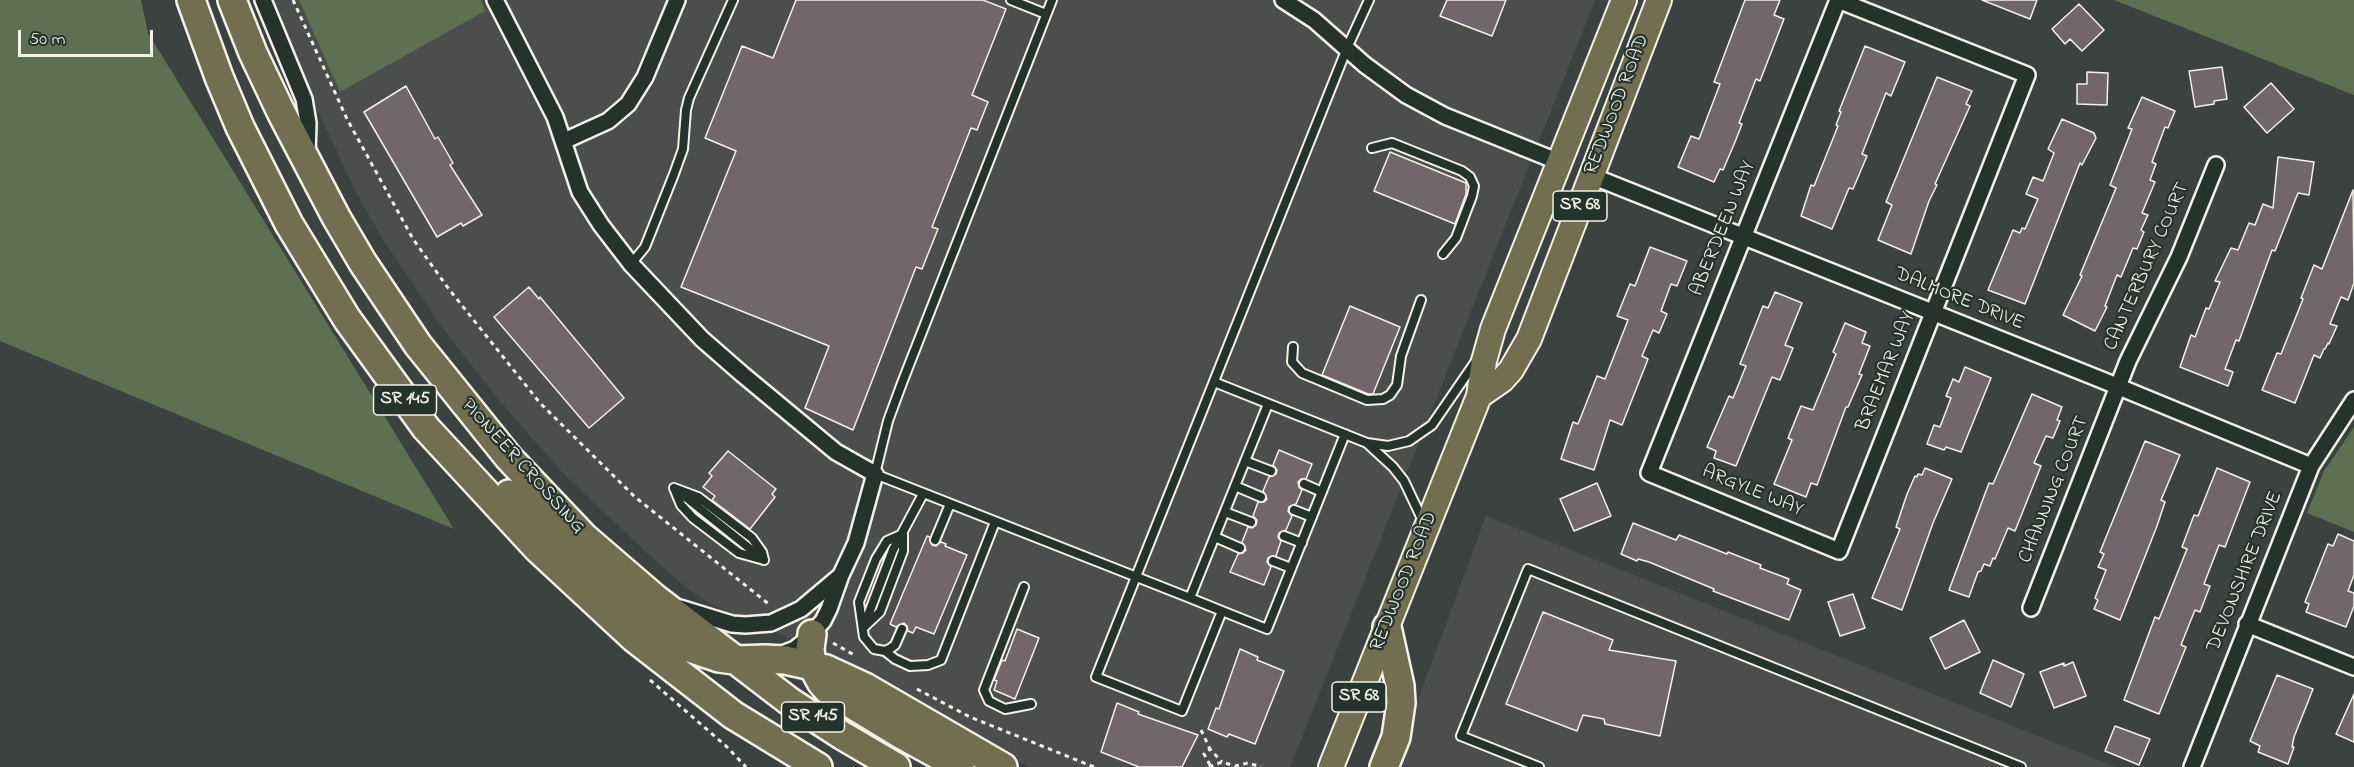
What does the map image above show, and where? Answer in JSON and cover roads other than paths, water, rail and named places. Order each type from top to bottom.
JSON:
[{"type":"highway","name":"SR 145","points":[[191,0],[219,77],[263,176],[317,272],[386,374],[426,428],[537,548],[634,638],[733,715],[818,767]]},
{"type":"highway","name":"PIONEER CROSSING","points":[[232,0],[266,82],[306,162],[363,263],[392,308],[445,381],[509,458],[585,537],[656,599],[819,722],[896,767]]},
{"type":"highway","points":[[386,374],[608,590],[660,635],[704,655],[735,660],[765,658],[812,665],[846,677],[1003,767]]},
{"type":"highway","points":[[1384,767],[1395,737],[1401,703],[1387,627]]},
{"type":"highway","points":[[819,637],[810,649],[812,665],[821,682],[837,697],[960,767]]},
{"type":"highway","points":[[733,715],[780,767]]},
{"type":"main road","name":"REDWOOD ROAD","points":[[1331,767],[1479,396],[1488,345],[1624,0]]},
{"type":"main road","name":"REDWOOD ROAD","points":[[1479,396],[1502,380],[1521,356],[1659,0]]},
{"type":"street","points":[[263,0],[304,99],[308,123],[306,162]]},
{"type":"street","points":[[495,0],[548,101],[564,141],[573,174],[588,207],[631,264],[702,339],[750,381],[836,452],[875,474],[856,543],[841,575],[819,637],[779,656],[765,658]]},
{"type":"street","points":[[564,141],[608,121],[628,104],[645,77],[677,0]]},
{"type":"street","points":[[1284,0],[1314,20],[1385,81],[1425,106],[1559,162]]},
{"type":"street","name":"BRAEMAR WAY","points":[[1838,0],[2027,75],[1839,551]]},
{"type":"street","name":"ABERDEEN WAY","points":[[1649,473],[1838,0]]},
{"type":"street","name":"CANTERBURY COURT","points":[[2119,386],[2128,362],[2179,257],[2216,165]]},
{"type":"street","name":"DALMORE DRIVE","points":[[1592,176],[2119,386],[2311,466]]},
{"type":"street","name":"CHANNING COURT","points":[[2031,608],[2119,386]]},
{"type":"street","name":"DEVONSHIRE DRIVE","points":[[2192,767],[2311,466],[2354,400]]},
{"type":"street","name":"ARGYLE WAY","points":[[1649,473],[1839,551]]},
{"type":"street","points":[[656,599],[698,615],[732,624],[758,625],[792,615],[822,594],[841,575]]},
{"type":"street","points":[[2247,624],[2354,667]]},
{"type":"lane","points":[[631,264],[645,247],[675,174],[682,149],[689,98],[733,0]]},
{"type":"lane","points":[[1011,0],[1046,14]]},
{"type":"lane","points":[[1052,0],[902,383],[888,421],[875,474],[1267,629],[1345,434]]},
{"type":"lane","points":[[1222,611],[1182,711],[1096,677],[1347,48],[1370,0]]},
{"type":"lane","points":[[1372,148],[1392,143],[1462,171],[1470,177],[1474,186],[1472,196],[1456,238],[1443,254]]},
{"type":"lane","points":[[1293,347],[1292,362],[1302,374],[1367,400],[1383,399],[1396,386],[1401,356],[1420,300]]},
{"type":"lane","points":[[1214,382],[1367,443],[1388,446],[1399,444],[1425,432],[1432,425],[1488,345]]},
{"type":"lane","points":[[1190,598],[1268,404]]},
{"type":"lane","points":[[1367,443],[1387,460],[1404,481],[1421,512],[1426,529]]},
{"type":"lane","points":[[1245,461],[1271,471]]},
{"type":"lane","points":[[1304,484],[1322,492]]},
{"type":"lane","points":[[1235,486],[1261,497]]},
{"type":"lane","points":[[674,488],[698,497],[752,538],[762,552],[764,560],[739,553],[693,518],[681,505],[674,488]]},
{"type":"lane","points":[[863,628],[893,550],[923,494]]},
{"type":"lane","points":[[935,540],[950,504]]},
{"type":"lane","points":[[1294,510],[1312,517]]},
{"type":"lane","points":[[1225,512],[1251,522]]},
{"type":"lane","points":[[903,534],[887,541],[858,602],[864,637],[870,646],[885,651],[910,666],[920,666],[941,660],[995,522]]},
{"type":"lane","points":[[1284,536],[1302,543]]},
{"type":"lane","points":[[1215,537],[1240,548]]},
{"type":"lane","points":[[1273,561],[1291,568]]},
{"type":"lane","points":[[1539,767],[1461,736],[1528,569],[2021,767]]},
{"type":"lane","points":[[1024,587],[984,690],[989,701],[1005,709],[1031,704]]},
{"type":"lane","points":[[885,651],[895,645],[902,629]]}]
